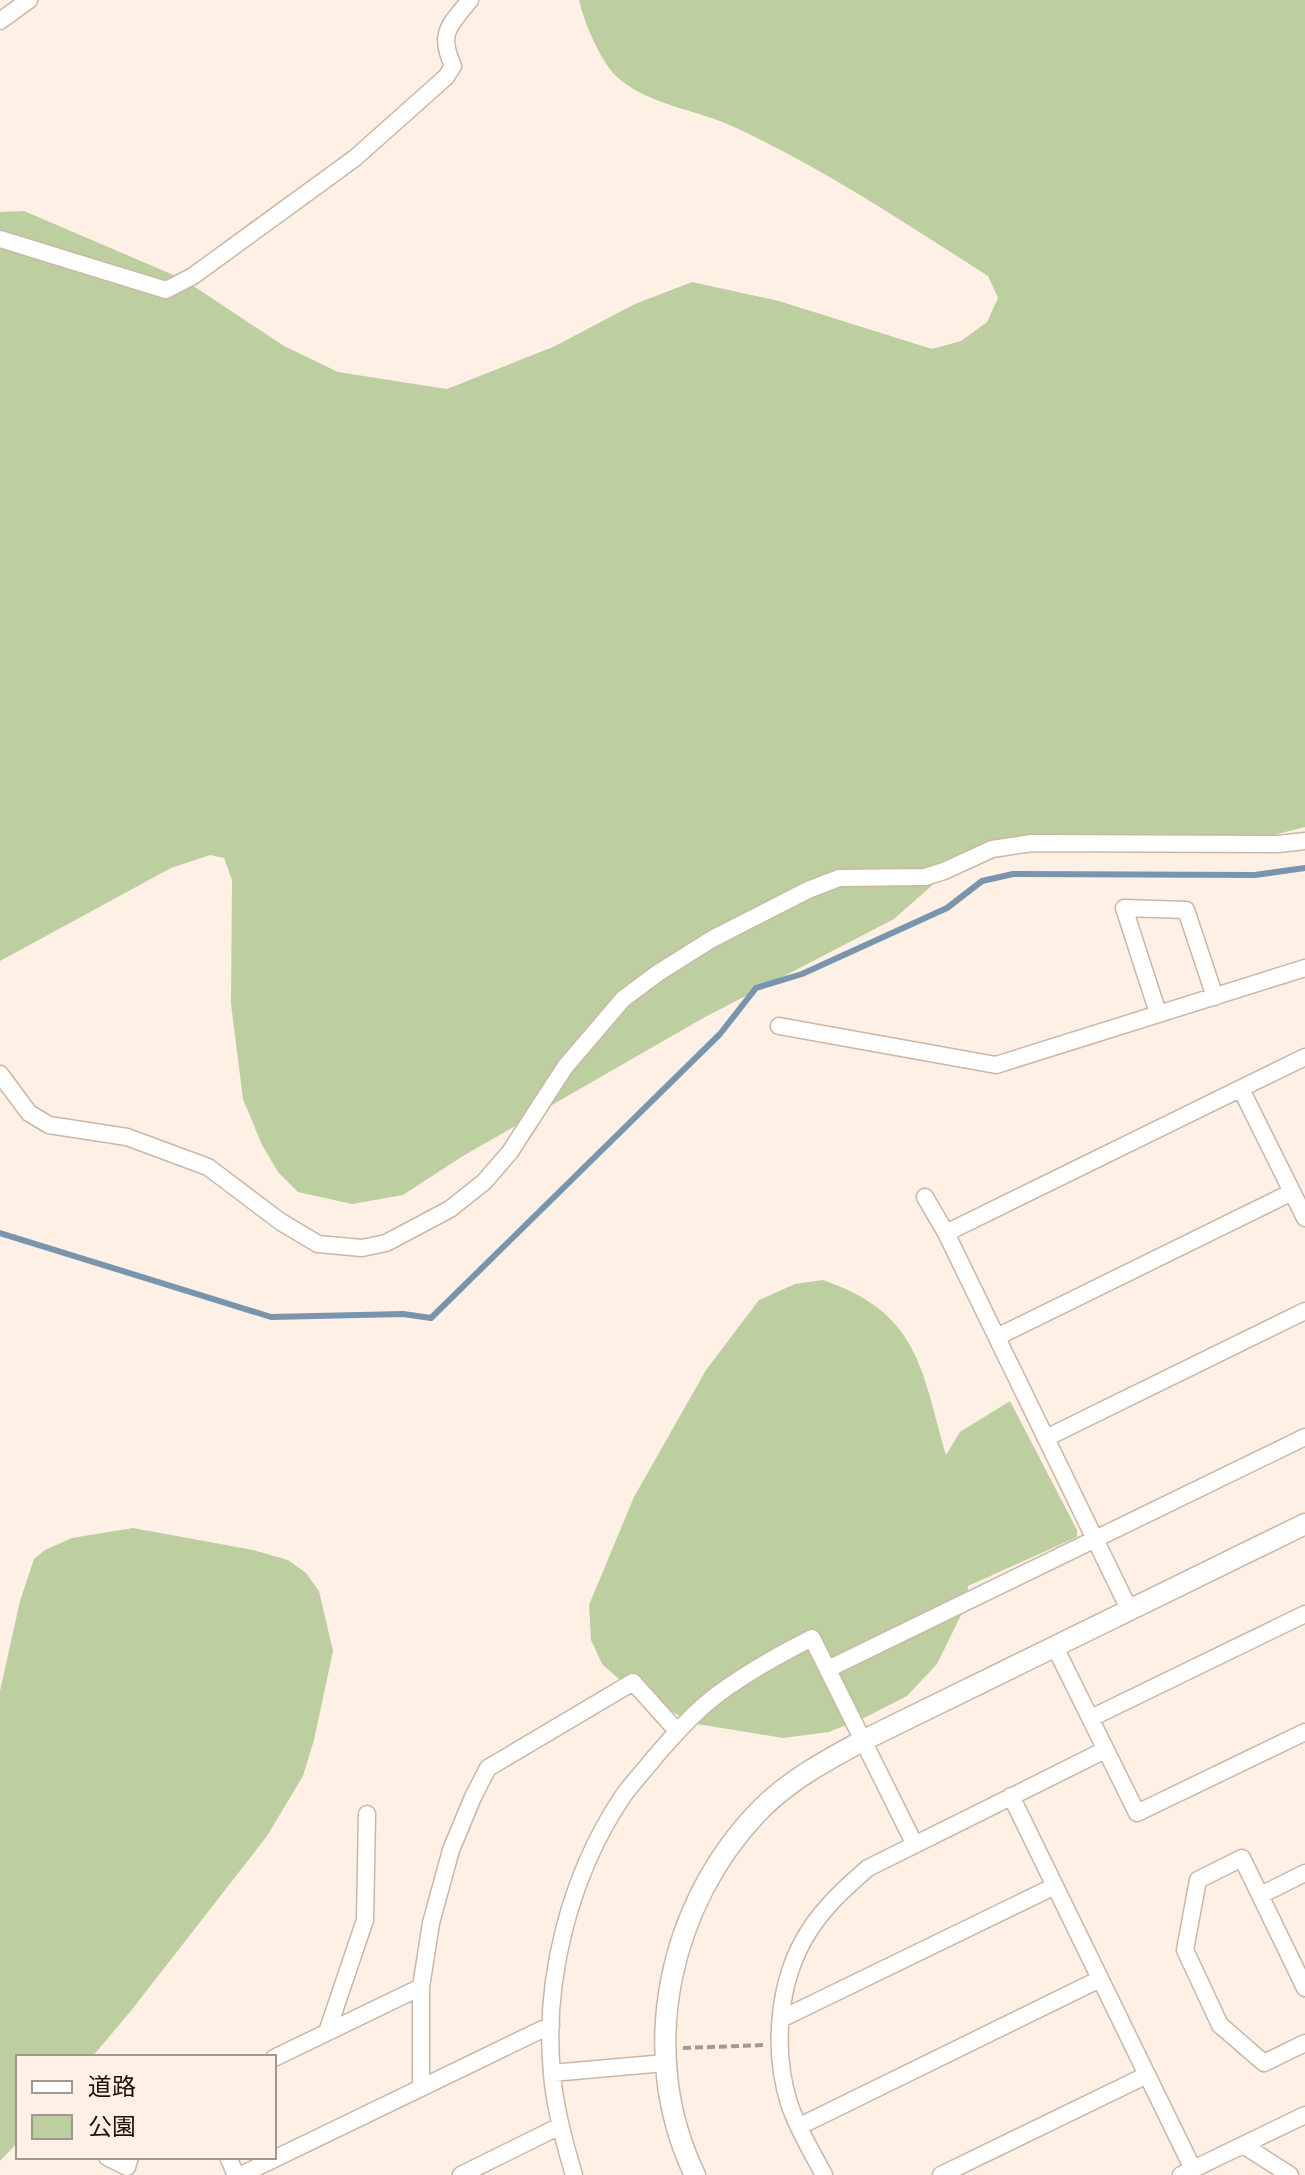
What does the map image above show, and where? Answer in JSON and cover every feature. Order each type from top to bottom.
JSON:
[{"type":"street","points":[[0,21],[29,0]]},
{"type":"street","points":[[0,239],[166,290],[193,276],[355,158],[446,77],[453,66],[445,48],[446,36],[451,23],[470,0]]},
{"type":"street","points":[[0,1074],[29,1113],[49,1125],[127,1137],[208,1167],[281,1222],[318,1244],[362,1248],[386,1243],[450,1209],[484,1182],[510,1152],[565,1067],[623,999],[712,939],[808,890],[839,878],[925,877],[992,849],[1032,843],[1278,844],[1305,841]]},
{"type":"street","points":[[1158,1013],[1124,908],[1186,910],[1215,997]]},
{"type":"street","points":[[779,1026],[996,1065],[1305,968]]},
{"type":"street","points":[[946,1233],[1305,1057]]},
{"type":"street","points":[[1241,1089],[1305,1218]]},
{"type":"street","points":[[997,1337],[1292,1192]]},
{"type":"street","points":[[925,1197],[946,1233],[1130,1611]]},
{"type":"street","points":[[1046,1438],[1305,1311]]},
{"type":"street","points":[[828,1669],[1305,1437]]},
{"type":"street","points":[[695,2175],[674,2119],[665,2056],[666,2013],[681,1941],[696,1902],[735,1837],[764,1805],[825,1761],[864,1740],[1305,1524]]},
{"type":"street","points":[[1091,1718],[1305,1614]]},
{"type":"street","points":[[574,2175],[560,2126],[552,2073],[553,1986],[568,1915],[592,1853],[624,1796],[677,1731],[716,1695],[774,1657],[812,1638],[914,1843]]},
{"type":"street","points":[[1055,1647],[1137,1813],[1305,1732]]},
{"type":"street","points":[[421,2086],[421,1987],[431,1923],[451,1850],[488,1768],[633,1682],[677,1731]]},
{"type":"street","points":[[824,2175],[790,2105],[779,2045],[790,1975],[808,1932],[850,1883],[868,1868],[1105,1750]]},
{"type":"street","points":[[1011,1796],[1147,2075],[1187,2172],[1305,2115]]},
{"type":"street","points":[[327,2032],[365,1920],[367,1814]]},
{"type":"street","points":[[1305,1988],[1242,1858],[1198,1880],[1185,1950],[1220,2025],[1264,2063],[1305,2043]]},
{"type":"street","points":[[1261,1895],[1305,1873]]},
{"type":"street","points":[[781,2019],[1055,1886]]},
{"type":"street","points":[[800,2126],[1100,1979]]},
{"type":"street","points":[[276,2057],[421,1987]]},
{"type":"street","points":[[276,2157],[551,2025]]},
{"type":"street","points":[[552,2073],[665,2056]]},
{"type":"street","points":[[941,2175],[1147,2075]]},
{"type":"street","points":[[461,2175],[560,2126]]},
{"type":"street","points":[[1243,2145],[1290,2175]]},
{"type":"street","points":[[239,2175],[272,2159]]},
{"type":"path","points":[[665,2056],[779,2045]]},
{"type":"green space","points":[[579,0],[1305,0],[1305,827],[1258,839],[1027,838],[962,859],[894,919],[705,1017],[463,1156],[403,1195],[352,1204],[298,1192],[278,1172],[262,1145],[243,1099],[231,1004],[232,880],[224,858],[210,855],[171,868],[0,961],[0,212],[24,211],[183,279],[284,346],[338,372],[447,389],[553,347],[635,304],[692,282],[779,301],[932,349],[961,341],[987,322],[998,298],[988,276],[800,160],[734,127],[657,100],[628,86],[604,61]]},
{"type":"green space","points":[[823,1280],[855,1293],[898,1327],[921,1370],[946,1455],[960,1432],[1010,1401],[1077,1530],[1077,1537],[968,1586],[967,1603],[937,1664],[907,1696],[864,1718],[829,1732],[783,1738],[691,1723],[620,1680],[602,1664],[591,1640],[589,1605],[634,1497],[706,1370],[759,1300],[795,1284]]},
{"type":"green space","points":[[133,1528],[253,1550],[288,1560],[306,1573],[319,1591],[333,1651],[303,1776],[267,1836],[94,2055],[16,2055],[16,2144],[0,2161],[0,1691],[20,1601],[34,1559],[45,1550],[72,1538]]},
{"type":"waterway","points":[[0,1233],[271,1317],[403,1314],[431,1318],[720,1034],[756,988],[802,974],[947,908],[982,881],[1013,874],[1255,875],[1305,868]]}]
